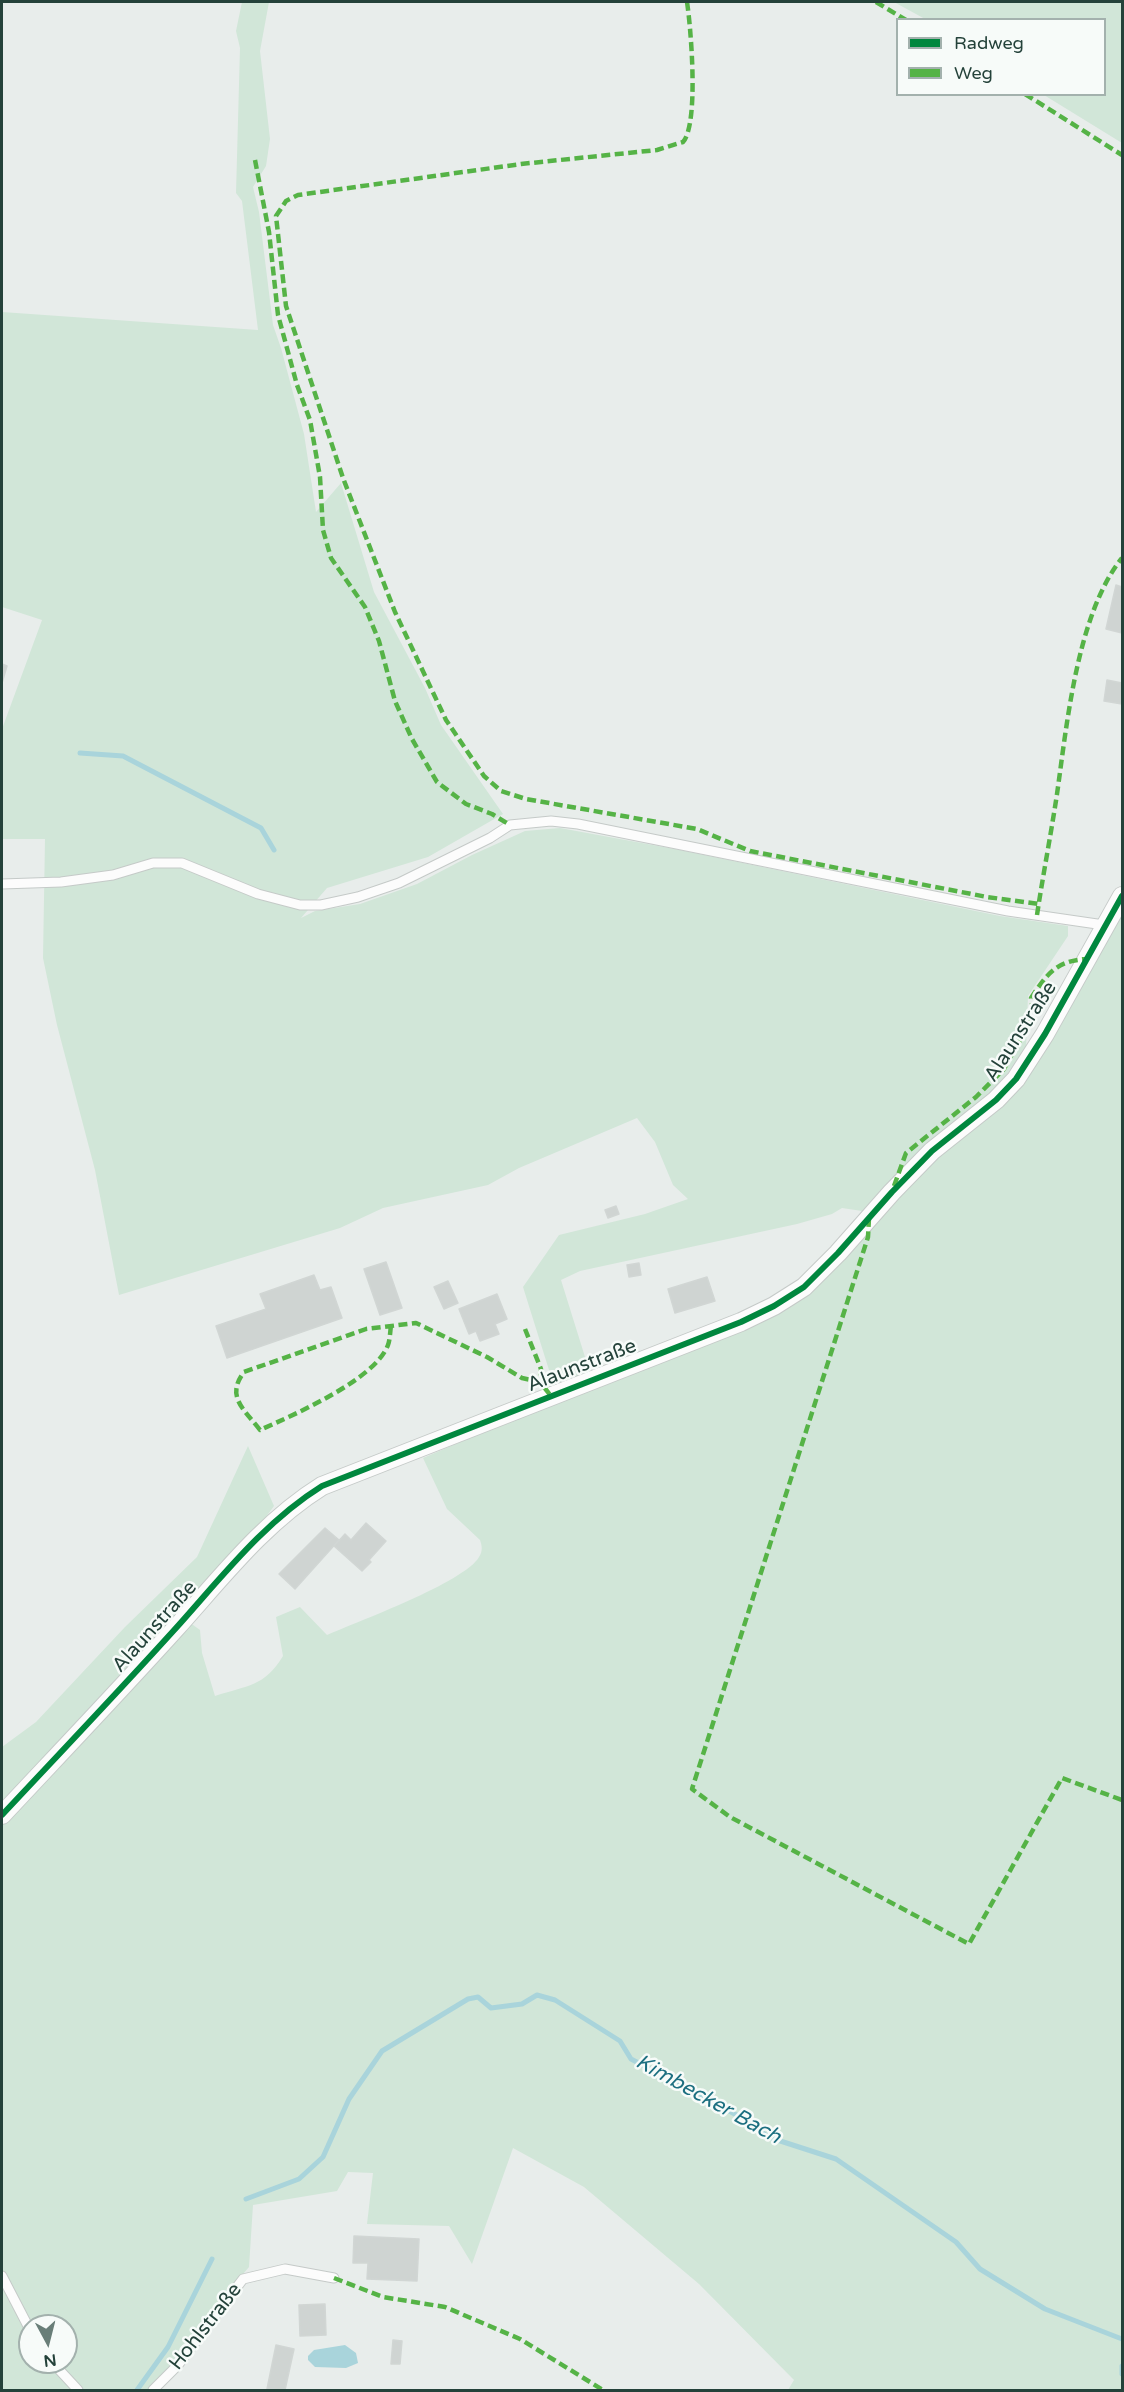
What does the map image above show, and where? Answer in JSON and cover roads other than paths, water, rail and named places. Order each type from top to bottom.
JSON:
[{"type":"street","name":"Alaunstraße","points":[[2,1815],[100,1712],[254,1542],[301,1499],[322,1486],[741,1322],[774,1306],[804,1287],[932,1150],[996,1100],[1016,1079],[1122,896]]},
{"type":"lane","points":[[2,884],[60,882],[113,875],[153,863],[182,863],[258,894],[300,905],[321,905],[358,897],[399,883],[490,838],[510,825],[551,821],[578,824],[1008,911],[1104,925]]},
{"type":"lane","name":"Hohlstraße","points":[[153,2391],[178,2365],[243,2279],[285,2269],[334,2278]]},
{"type":"lane","points":[[2,2276],[22,2314]]},
{"type":"lane","points":[[63,2374],[78,2391]]},
{"type":"water","points":[[345,2345],[356,2353],[358,2363],[346,2368],[315,2367],[308,2360],[308,2356],[314,2350]]},
{"type":"waterway","points":[[80,753],[123,756],[261,828],[274,850]]},
{"type":"waterway","name":"Kimbecker Bach","points":[[246,2199],[299,2179],[323,2157],[349,2099],[382,2051],[468,1999],[478,1997],[491,2008],[522,2004],[537,1995],[555,2000],[620,2041],[631,2059],[746,2120],[768,2137],[836,2159],[956,2242],[980,2269],[1045,2309],[1122,2339]]},
{"type":"waterway","points":[[137,2390],[168,2347],[212,2259]]},
{"type":"waterway","points":[[1122,2366],[1122,2374]]}]
